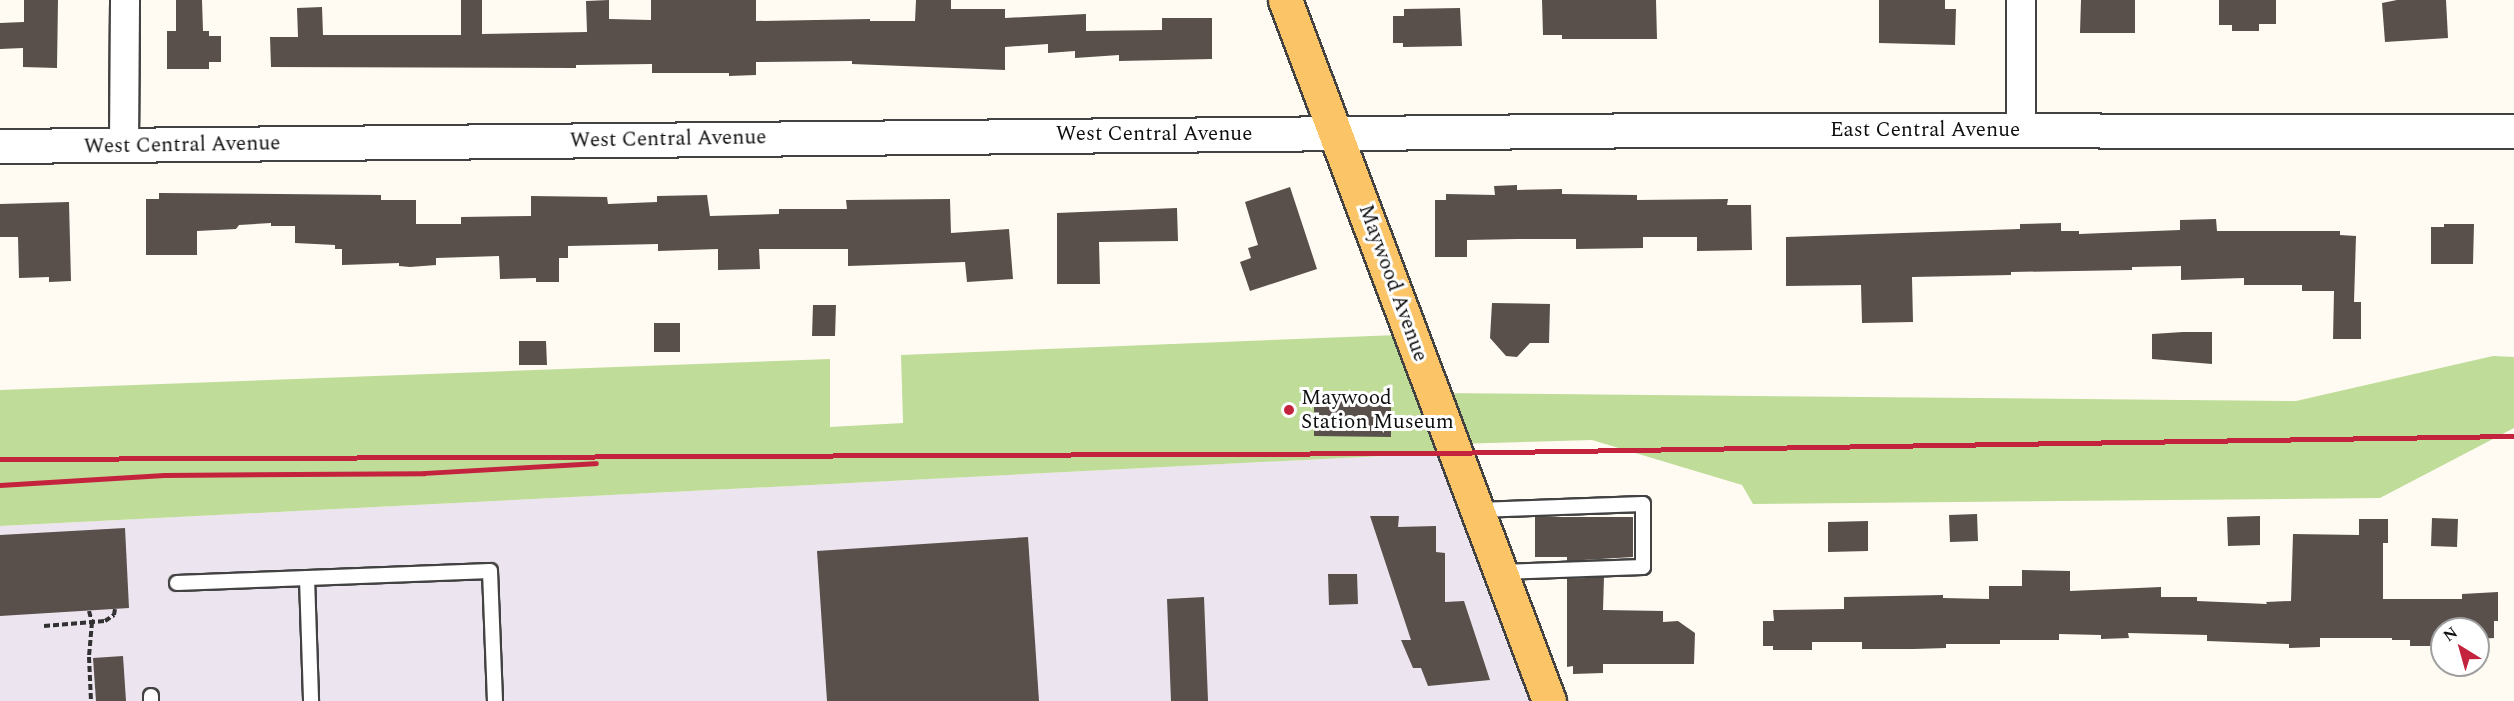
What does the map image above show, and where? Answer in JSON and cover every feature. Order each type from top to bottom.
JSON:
[{"type":"main road","name":"Maywood Avenue","points":[[1285,0],[1549,701]]},
{"type":"street","points":[[124,146],[125,0]]},
{"type":"street","points":[[2021,0],[2021,130]]},
{"type":"street","name":"East Central Avenue","points":[[1337,133],[2021,130],[2514,131]]},
{"type":"street","name":"West Central Avenue","points":[[0,146],[1337,133]]},
{"type":"lane","points":[[1478,510],[1643,504],[1643,567],[1501,572]]},
{"type":"lane","points":[[177,583],[490,571],[495,701]]},
{"type":"lane","points":[[307,578],[312,701]]},
{"type":"path","points":[[44,626],[105,621],[114,615],[115,609]]},
{"type":"path","points":[[89,611],[92,622],[89,657],[91,701]]},
{"type":"shaded area","points":[[1441,453],[1534,701],[0,701],[0,526]]},
{"type":"green space","points":[[1397,335],[1441,453],[0,526],[0,390],[830,359],[830,427],[903,423],[901,355]]},
{"type":"green space","points":[[2493,356],[2514,357],[2514,428],[2380,498],[1753,504],[1742,485],[1592,440],[1453,444],[1434,393],[2296,401]]},
{"type":"building","points":[[24,0],[58,0],[57,68],[23,67],[23,48],[0,49],[0,23],[24,22]]},
{"type":"building","points":[[176,0],[202,0],[203,31],[209,31],[209,36],[221,36],[221,62],[209,62],[209,69],[167,69],[167,31],[176,31]]},
{"type":"building","points":[[461,0],[482,0],[482,34],[587,32],[586,1],[609,0],[609,19],[651,20],[651,0],[756,0],[756,21],[870,19],[870,21],[915,21],[916,0],[951,0],[951,9],[1005,9],[1005,18],[1086,14],[1086,31],[1162,30],[1162,18],[1212,18],[1212,59],[1119,61],[1119,55],[1075,58],[1075,51],[1048,53],[1048,44],[1005,47],[1005,70],[852,64],[852,61],[756,62],[756,75],[729,76],[729,73],[652,73],[652,64],[576,65],[576,68],[271,67],[270,37],[298,37],[297,8],[322,7],[323,35],[461,35]]},
{"type":"building","points":[[1542,0],[1656,0],[1657,39],[1562,39],[1562,35],[1543,35]]},
{"type":"building","points":[[1879,0],[1945,0],[1945,9],[1956,9],[1955,45],[1879,43]]},
{"type":"building","points":[[2081,0],[2135,0],[2135,33],[2080,33]]},
{"type":"building","points":[[2219,0],[2276,0],[2276,24],[2259,24],[2259,31],[2232,31],[2232,25],[2219,25]]},
{"type":"building","points":[[2397,0],[2446,0],[2448,38],[2385,42],[2382,3]]},
{"type":"building","points":[[1460,8],[1462,46],[1403,47],[1403,43],[1393,43],[1393,16],[1404,16],[1404,9]]},
{"type":"building","points":[[1517,185],[1517,190],[1562,189],[1562,194],[1637,195],[1637,200],[1728,199],[1727,205],[1751,205],[1752,250],[1697,251],[1697,237],[1643,237],[1643,248],[1576,249],[1576,239],[1467,240],[1467,257],[1435,257],[1435,200],[1446,200],[1446,194],[1495,195],[1494,186]]},
{"type":"building","points":[[1290,187],[1317,269],[1250,291],[1240,262],[1251,258],[1248,248],[1258,245],[1245,202]]},
{"type":"building","points":[[159,193],[381,195],[381,200],[416,200],[416,224],[461,224],[461,217],[531,216],[531,196],[607,197],[608,204],[657,202],[657,196],[707,195],[710,216],[779,214],[779,209],[847,209],[846,200],[950,199],[951,233],[1009,229],[1013,279],[967,282],[965,262],[848,266],[848,249],[759,249],[760,269],[718,270],[718,249],[658,251],[658,244],[568,246],[568,258],[559,258],[559,282],[536,282],[536,278],[500,279],[499,256],[436,258],[436,265],[410,267],[399,266],[399,263],[342,265],[342,249],[335,249],[335,245],[295,243],[295,226],[271,226],[271,223],[239,225],[236,229],[197,231],[197,255],[146,255],[146,199],[159,199]]},
{"type":"building","points":[[69,202],[71,281],[49,282],[49,277],[19,278],[18,237],[0,237],[0,204]]},
{"type":"building","points":[[1177,208],[1178,241],[1099,242],[1100,284],[1057,284],[1057,213]]},
{"type":"building","points":[[2216,219],[2217,231],[2340,231],[2340,235],[2356,236],[2354,302],[2361,302],[2361,339],[2333,339],[2334,291],[2302,291],[2302,285],[2244,285],[2244,278],[2181,280],[2181,266],[2132,267],[2132,270],[2011,272],[2011,275],[1912,277],[1913,322],[1862,323],[1861,285],[1786,286],[1786,237],[2020,229],[2020,224],[2061,223],[2061,231],[2079,231],[2079,234],[2180,230],[2180,220]]},
{"type":"building","points":[[2444,224],[2474,224],[2473,264],[2431,264],[2431,227],[2444,227]]},
{"type":"building","points":[[1492,303],[1550,304],[1549,343],[1530,343],[1517,357],[1506,356],[1490,338]]},
{"type":"building","points":[[813,305],[836,305],[835,336],[812,336]]},
{"type":"building","points":[[654,323],[680,323],[680,352],[654,352]]},
{"type":"building","points":[[2212,332],[2212,364],[2152,359],[2152,334]]},
{"type":"building","points":[[519,341],[546,341],[547,365],[519,365]]},
{"type":"building","points":[[1314,401],[1391,401],[1391,437],[1314,436]]},
{"type":"building","points":[[1977,514],[1978,541],[1950,542],[1949,515]]},
{"type":"building","points":[[1370,516],[1399,516],[1398,527],[1436,526],[1436,552],[1445,553],[1445,602],[1464,601],[1490,680],[1428,686],[1421,668],[1413,668],[1401,640],[1411,640]]},
{"type":"building","points":[[2260,516],[2260,545],[2228,546],[2227,517]]},
{"type":"building","points":[[1535,517],[1633,517],[1633,557],[1567,561],[1567,557],[1535,557]]},
{"type":"building","points":[[2432,518],[2458,519],[2457,547],[2431,546]]},
{"type":"building","points":[[2359,519],[2388,519],[2388,543],[2383,543],[2383,599],[2462,599],[2462,594],[2498,592],[2498,621],[2494,621],[2494,638],[2490,638],[2490,617],[2430,617],[2430,646],[2410,646],[2410,640],[2392,640],[2392,638],[2320,638],[2320,647],[2289,648],[2289,644],[2207,641],[2207,635],[2128,633],[2129,638],[2101,639],[2101,635],[2059,634],[2059,640],[2000,640],[2000,644],[1946,644],[1946,648],[1862,649],[1862,642],[1812,642],[1812,650],[1773,650],[1773,646],[1763,646],[1763,621],[1774,621],[1773,610],[1844,609],[1844,597],[1943,595],[1943,598],[1989,599],[1989,586],[2022,586],[2022,570],[2070,571],[2070,591],[2161,587],[2161,597],[2197,597],[2197,601],[2267,604],[2266,602],[2291,601],[2293,534],[2359,535]]},
{"type":"building","points":[[1868,521],[1868,551],[1828,552],[1828,522]]},
{"type":"building","points":[[125,528],[129,608],[0,616],[0,535]]},
{"type":"building","points":[[1028,537],[1039,701],[827,701],[817,551]]},
{"type":"building","points":[[1328,574],[1357,574],[1358,604],[1329,605]]},
{"type":"building","points":[[1604,577],[1603,610],[1663,611],[1663,622],[1678,621],[1695,633],[1694,664],[1603,664],[1603,673],[1573,674],[1573,666],[1567,667],[1567,579]]},
{"type":"building","points":[[1204,597],[1208,701],[1171,701],[1167,599]]},
{"type":"building","points":[[123,656],[126,701],[96,701],[93,658]]},
{"type":"railway","points":[[0,459],[1441,453],[2514,436]]},
{"type":"railway","points":[[0,485],[164,475],[424,473],[596,463]]},
{"type":"place","name":"Maywood Station Museum","points":[[1289,410]]}]
